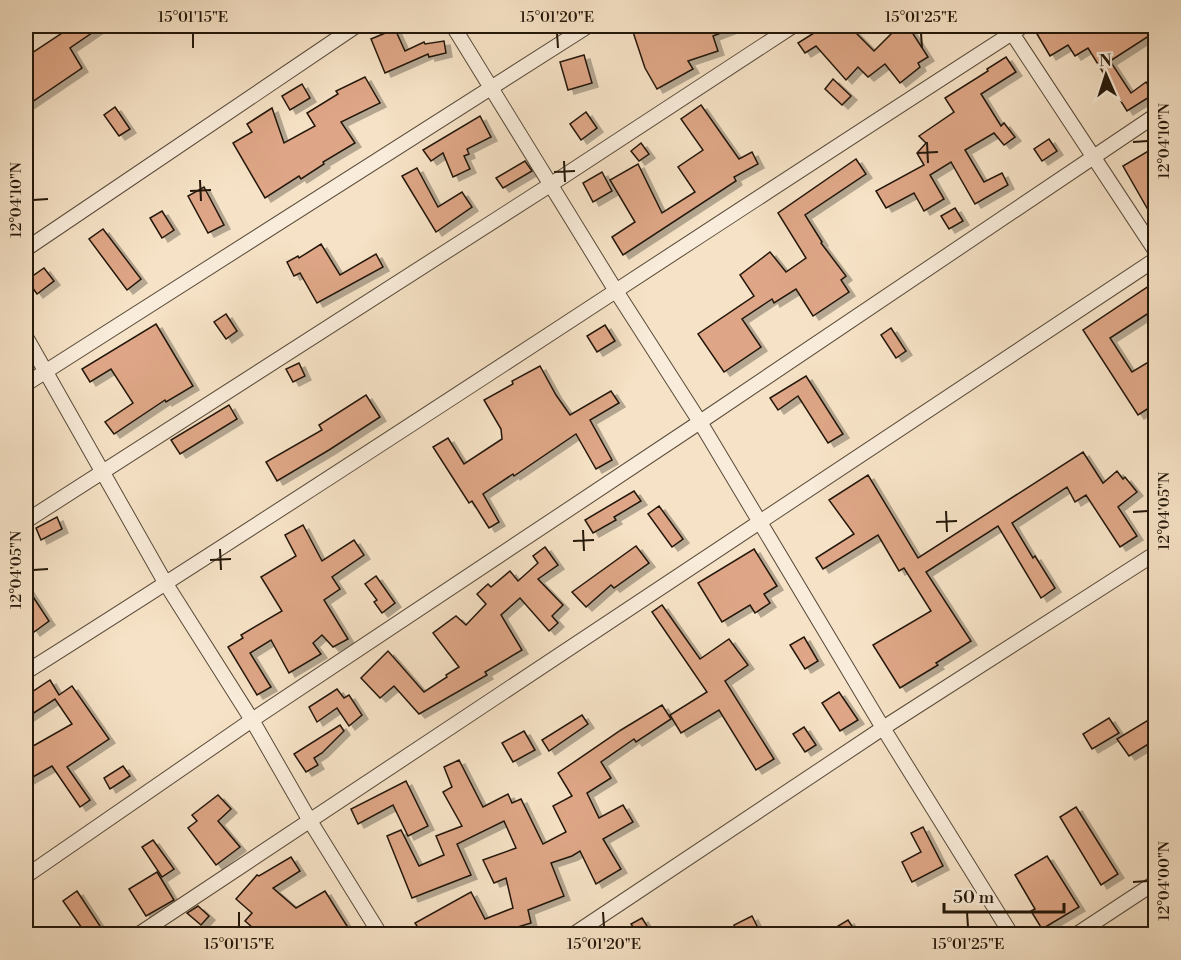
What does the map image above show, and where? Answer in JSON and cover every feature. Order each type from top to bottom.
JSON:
[{"type":"street","points":[[26,249],[356,26]]},
{"type":"street","points":[[453,26],[616,291],[700,422],[883,728],[1011,934]]},
{"type":"street","points":[[26,384],[588,26]]},
{"type":"street","points":[[26,521],[550,185],[793,26]]},
{"type":"street","points":[[26,672],[166,584],[616,291],[1013,28],[1155,252]]},
{"type":"street","points":[[26,876],[252,720],[1155,115]]},
{"type":"street","points":[[139,934],[1155,260]]},
{"type":"street","points":[[26,338],[166,584],[252,720],[310,821],[380,934]]},
{"type":"street","points":[[574,934],[883,728],[1155,553]]},
{"type":"street","points":[[1077,934],[1155,882]]},
{"type":"building","points":[[56,26],[102,26],[70,48],[82,68],[26,106],[26,57],[62,33]]},
{"type":"building","points":[[652,26],[739,26],[713,36],[718,51],[688,61],[693,69],[657,89],[645,68],[633,32]]},
{"type":"building","points":[[825,26],[835,26],[840,32],[849,26],[874,51],[899,26],[908,26],[928,57],[918,63],[920,67],[900,83],[885,64],[868,77],[858,67],[846,80],[816,46],[805,53],[798,43]]},
{"type":"building","points":[[1050,26],[1055,33],[1069,26],[1155,26],[1155,32],[1110,61],[1131,93],[1146,82],[1154,94],[1127,111],[1088,48],[1075,56],[1068,45],[1050,56],[1037,34]]},
{"type":"building","points":[[395,29],[405,51],[424,42],[425,44],[444,41],[446,53],[429,57],[428,54],[385,73],[371,39]]},
{"type":"building","points":[[584,55],[592,83],[568,90],[560,62]]},
{"type":"building","points":[[1006,57],[1016,72],[981,94],[1001,126],[1004,123],[1015,137],[1004,145],[994,133],[965,150],[984,182],[1002,173],[1008,185],[975,204],[951,162],[930,175],[944,199],[924,211],[914,193],[886,208],[876,191],[924,165],[917,153],[926,143],[919,136],[954,112],[945,98]]},
{"type":"building","points":[[365,77],[380,103],[341,122],[355,143],[323,162],[324,164],[301,179],[299,176],[265,198],[233,143],[252,132],[247,124],[272,108],[284,143],[315,126],[307,113],[338,94],[336,91]]},
{"type":"building","points":[[833,79],[851,96],[842,105],[825,89]]},
{"type":"building","points":[[302,84],[310,98],[290,110],[282,96]]},
{"type":"building","points":[[701,105],[739,159],[752,152],[758,164],[734,177],[736,181],[623,255],[612,237],[635,222],[610,180],[638,164],[662,213],[695,192],[678,167],[703,150],[681,119]]},
{"type":"building","points":[[115,107],[130,129],[119,136],[104,115]]},
{"type":"building","points":[[586,112],[597,128],[581,140],[570,124]]},
{"type":"building","points":[[480,116],[491,137],[467,149],[469,154],[464,156],[470,169],[453,177],[443,153],[431,161],[423,150]]},
{"type":"building","points":[[1049,139],[1057,151],[1042,161],[1034,149]]},
{"type":"building","points":[[641,143],[649,154],[639,161],[631,151]]},
{"type":"building","points":[[1155,147],[1155,222],[1123,166]]},
{"type":"building","points":[[856,159],[866,174],[805,215],[821,243],[846,276],[841,280],[849,292],[813,316],[796,289],[774,303],[772,299],[742,319],[761,347],[724,372],[698,334],[754,296],[740,275],[770,252],[786,272],[806,258],[778,213]]},
{"type":"building","points":[[525,161],[532,171],[503,188],[496,178]]},
{"type":"building","points":[[417,168],[438,207],[462,192],[472,207],[436,232],[402,176]]},
{"type":"building","points":[[602,172],[612,191],[593,202],[583,183]]},
{"type":"building","points":[[204,187],[224,225],[208,233],[188,196]]},
{"type":"building","points":[[955,208],[963,221],[949,229],[941,216]]},
{"type":"building","points":[[162,211],[174,230],[162,238],[150,218]]},
{"type":"building","points":[[103,229],[141,279],[127,290],[89,239]]},
{"type":"building","points":[[321,244],[340,275],[376,254],[383,267],[317,303],[300,273],[294,276],[287,262],[298,256],[299,258]]},
{"type":"building","points":[[44,268],[54,281],[37,294],[27,280]]},
{"type":"building","points":[[1155,282],[1155,309],[1110,338],[1132,372],[1155,358],[1155,404],[1138,415],[1083,330]]},
{"type":"building","points":[[226,314],[237,331],[226,339],[214,322]]},
{"type":"building","points":[[156,324],[193,386],[166,402],[165,400],[114,434],[105,422],[133,403],[111,369],[90,382],[82,369]]},
{"type":"building","points":[[605,325],[615,341],[597,352],[587,336]]},
{"type":"building","points":[[891,328],[906,351],[896,358],[881,335]]},
{"type":"building","points":[[299,363],[305,376],[293,382],[286,369]]},
{"type":"building","points":[[540,366],[570,415],[611,391],[619,403],[590,420],[612,460],[596,469],[576,434],[483,494],[499,522],[489,528],[472,501],[469,503],[433,447],[448,438],[464,464],[502,439],[501,429],[484,400]]},
{"type":"building","points":[[806,376],[843,434],[828,443],[798,396],[778,410],[770,398]]},
{"type":"building","points":[[366,395],[380,417],[277,481],[266,462],[322,430],[319,425]]},
{"type":"building","points":[[229,405],[237,419],[180,454],[171,440]]},
{"type":"building","points":[[1083,452],[1103,483],[1117,471],[1137,492],[1118,507],[1137,536],[1120,547],[1086,495],[1075,502],[1067,487],[1012,523],[1055,588],[1041,598],[998,526],[926,572],[971,641],[900,688],[873,645],[931,611],[904,568],[899,571],[878,535],[823,569],[816,558],[854,534],[829,500],[868,475],[918,558]]},
{"type":"building","points":[[634,491],[641,501],[614,517],[616,520],[593,533],[585,520]]},
{"type":"building","points":[[659,506],[683,539],[672,547],[648,514]]},
{"type":"building","points":[[57,517],[62,529],[41,540],[36,528]]},
{"type":"building","points":[[303,525],[322,561],[354,540],[364,555],[332,577],[340,589],[324,600],[348,639],[333,647],[322,635],[313,643],[321,654],[289,673],[271,640],[250,653],[271,687],[257,695],[228,647],[243,638],[241,635],[282,611],[261,577],[296,556],[285,535]]},
{"type":"building","points":[[636,546],[649,563],[614,588],[611,585],[586,607],[572,592]]},
{"type":"building","points":[[545,547],[558,565],[538,579],[563,605],[552,616],[558,623],[549,631],[520,598],[501,615],[522,650],[485,672],[487,675],[419,714],[394,686],[380,698],[361,678],[388,651],[424,692],[447,677],[446,675],[459,667],[433,633],[456,616],[466,625],[486,604],[477,594],[488,584],[491,587],[510,571],[518,581],[538,563],[533,556]]},
{"type":"building","points":[[754,549],[777,586],[764,594],[770,603],[755,613],[750,605],[722,622],[698,583]]},
{"type":"building","points":[[376,576],[395,603],[382,613],[374,602],[377,600],[365,584]]},
{"type":"building","points":[[26,586],[49,621],[34,632],[26,620]]},
{"type":"building","points":[[662,605],[700,659],[729,639],[748,665],[725,681],[774,759],[756,770],[719,710],[681,733],[670,715],[707,692],[652,612]]},
{"type":"building","points":[[804,637],[818,661],[805,669],[790,645]]},
{"type":"building","points":[[50,680],[59,695],[72,686],[109,739],[67,767],[90,800],[80,807],[52,766],[26,781],[26,750],[72,724],[55,699],[26,718],[26,696]]},
{"type":"building","points":[[337,689],[344,698],[349,695],[362,715],[349,726],[337,708],[317,722],[309,707]]},
{"type":"building","points":[[839,692],[858,720],[840,731],[822,703]]},
{"type":"building","points":[[662,705],[671,719],[636,742],[634,739],[601,762],[611,778],[587,793],[599,818],[623,805],[633,822],[603,839],[621,869],[596,884],[580,851],[551,863],[564,896],[528,910],[531,923],[494,934],[422,934],[415,923],[471,892],[485,919],[513,908],[506,878],[494,883],[483,860],[516,848],[504,821],[457,844],[471,875],[412,898],[387,836],[401,830],[419,866],[444,855],[436,836],[462,826],[443,792],[452,787],[444,767],[459,760],[483,807],[508,794],[512,803],[521,799],[543,844],[566,832],[553,806],[572,796],[558,773]]},
{"type":"building","points":[[582,715],[588,724],[549,751],[542,740]]},
{"type":"building","points":[[1155,716],[1155,740],[1129,756],[1117,739]]},
{"type":"building","points":[[1109,718],[1119,733],[1092,749],[1083,734]]},
{"type":"building","points":[[340,725],[344,731],[314,758],[318,765],[306,772],[294,754]]},
{"type":"building","points":[[804,727],[816,745],[805,752],[793,734]]},
{"type":"building","points":[[524,731],[535,750],[513,762],[502,743]]},
{"type":"building","points":[[123,766],[130,776],[110,789],[104,778]]},
{"type":"building","points":[[406,781],[428,826],[408,836],[393,805],[358,824],[351,809]]},
{"type":"building","points":[[218,795],[231,809],[218,821],[240,847],[216,865],[188,828],[197,821],[192,815]]},
{"type":"building","points":[[1076,807],[1118,874],[1101,885],[1060,817]]},
{"type":"building","points":[[923,827],[943,866],[912,882],[902,862],[921,852],[911,833]]},
{"type":"building","points":[[153,840],[174,869],[162,877],[142,847]]},
{"type":"building","points":[[1047,856],[1079,907],[1042,929],[1031,911],[1035,909],[1015,875]]},
{"type":"building","points":[[291,857],[300,871],[273,888],[296,908],[325,891],[352,934],[331,934],[327,928],[320,934],[260,934],[245,921],[252,913],[236,899],[257,875],[259,876]]},
{"type":"building","points":[[157,872],[174,900],[146,916],[129,889]]},
{"type":"building","points":[[77,891],[100,926],[88,934],[63,901]]},
{"type":"building","points":[[198,906],[209,916],[201,925],[187,913]]},
{"type":"building","points":[[752,916],[761,934],[738,934],[734,925]]},
{"type":"building","points":[[642,918],[652,934],[638,934],[631,924]]},
{"type":"building","points":[[848,920],[857,934],[825,934]]}]
